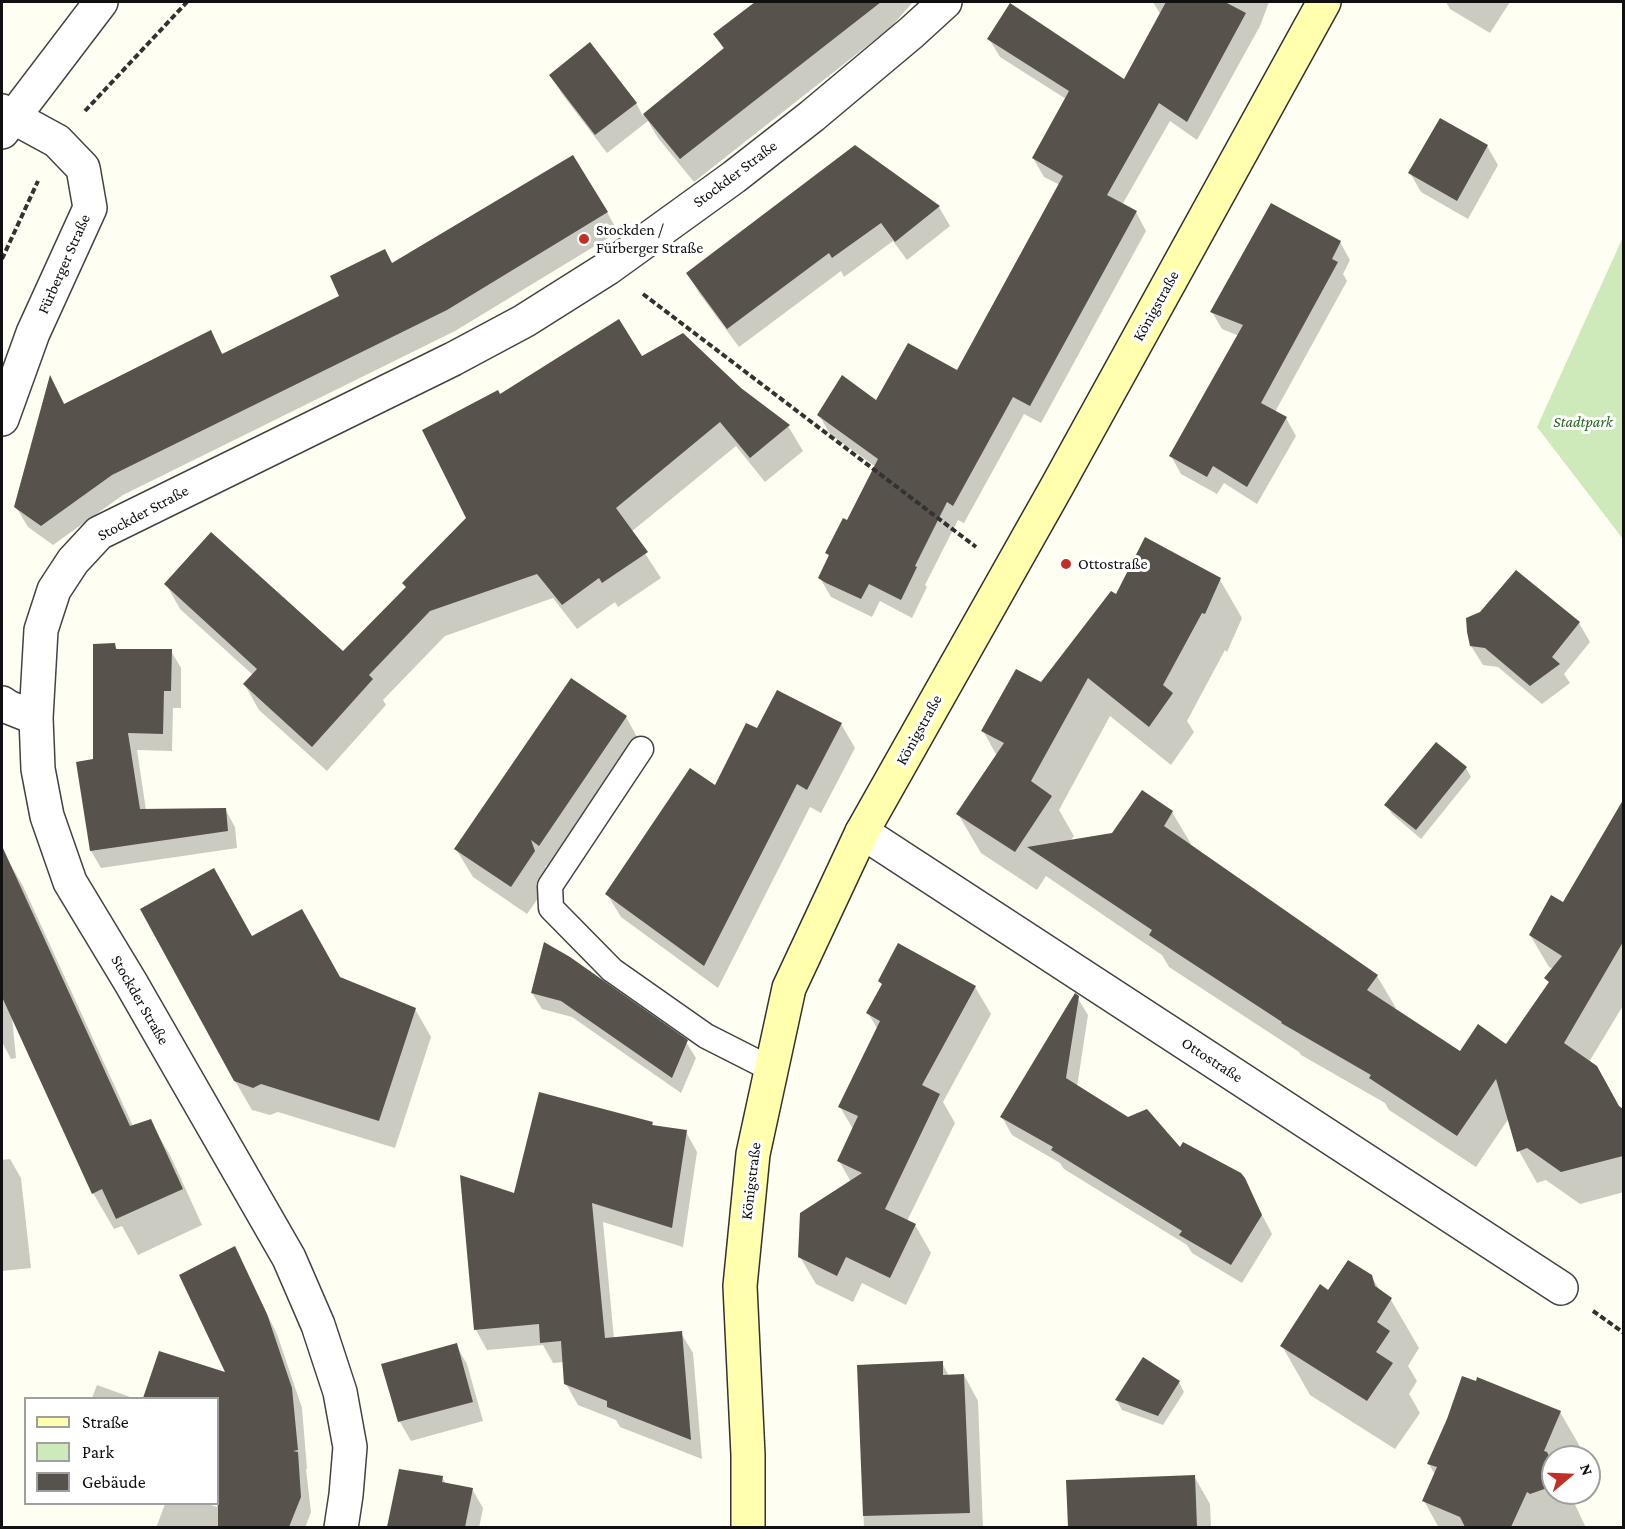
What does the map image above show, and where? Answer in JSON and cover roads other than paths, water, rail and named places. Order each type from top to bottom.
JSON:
[{"type":"main road","name":"Königstraße","points":[[748,1527],[748,1455],[740,1286],[753,1154],[789,988],[862,832],[1067,468],[1271,94],[1324,2]]},
{"type":"street","points":[[6,120],[101,2]]},
{"type":"street","name":"Stockder Straße","points":[[341,1527],[351,1447],[340,1392],[318,1325],[289,1258],[131,983],[70,882],[47,816],[38,769],[36,717],[41,630],[54,590],[73,561],[99,533],[453,360],[524,321],[608,268],[734,177],[786,136],[945,2]]},
{"type":"street","name":"Fürberger Straße","points":[[2,419],[33,333],[90,208],[82,168],[57,141],[6,120]]},
{"type":"street","points":[[2,703],[8,708],[36,717]]},
{"type":"street","name":"Ottostraße","points":[[862,832],[1561,1288]]},
{"type":"lane","points":[[641,749],[550,885],[551,908],[612,970],[706,1036],[771,1069]]},
{"type":"place","name":"Stockden / Fürberger Straße","points":[[584,239]]},
{"type":"place","name":"Ottostraße","points":[[1066,564]]},
{"type":"park label","name":"Stadtpark","points":[[1583,422]]}]
